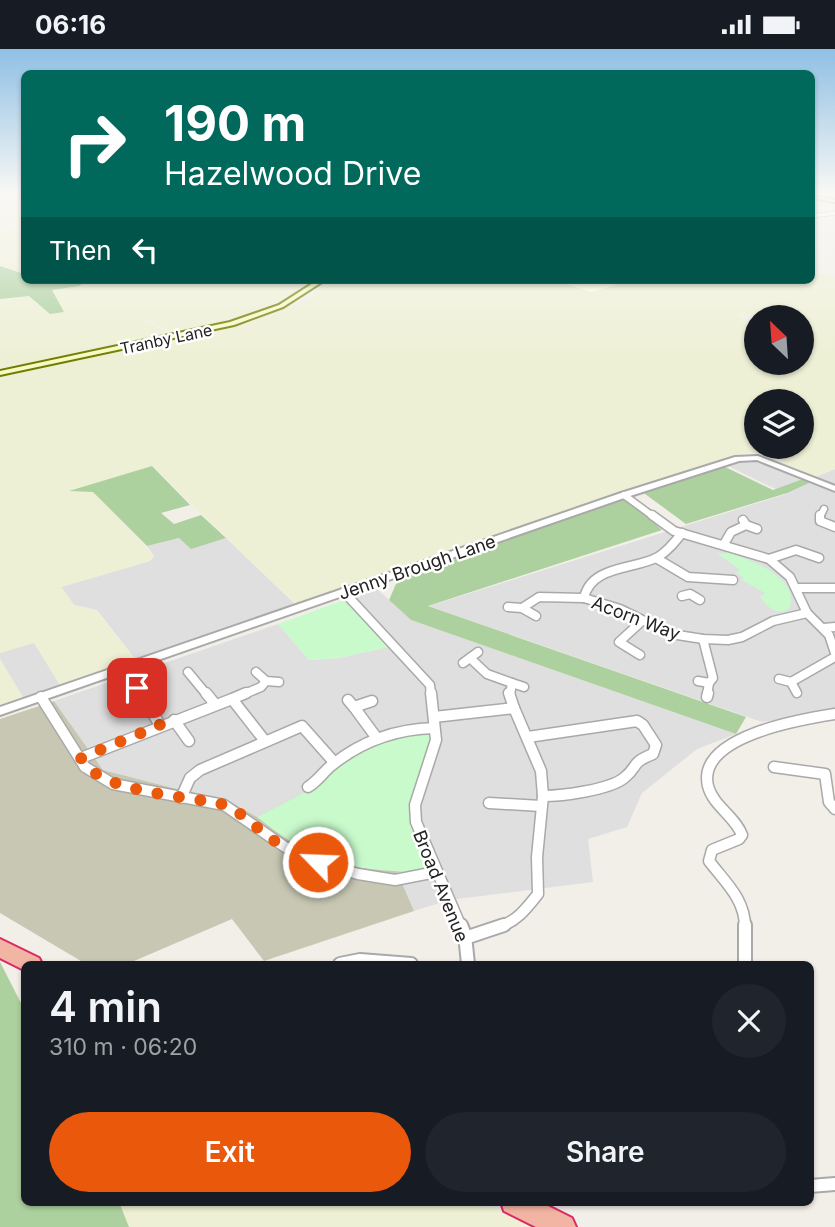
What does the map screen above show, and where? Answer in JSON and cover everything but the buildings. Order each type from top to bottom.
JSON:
[{"type":"highway","points":[[0,948],[26,961]]},
{"type":"highway","points":[[521,1206],[563,1227]]},
{"type":"main road","name":"Tranby Lane","points":[[0,373],[232,324],[281,306],[316,284]]},
{"type":"street","name":"Jenny Brough Lane","points":[[0,711],[624,495],[747,457],[765,460],[835,489]]},
{"type":"street","points":[[624,495],[663,525],[769,559],[790,577],[807,613],[824,628],[835,655],[791,682],[779,679]]},
{"type":"street","points":[[819,517],[824,509]]},
{"type":"street","points":[[810,516],[819,517]]},
{"type":"street","points":[[819,517],[820,521],[835,527]]},
{"type":"street","points":[[724,544],[731,532],[744,523],[757,529]]},
{"type":"street","name":"Acorn Way","points":[[682,533],[668,550],[656,558],[601,575],[589,582],[584,598],[620,609],[671,633],[704,639],[728,640],[742,637],[773,621],[807,613]]},
{"type":"street","points":[[769,559],[795,548],[819,558]]},
{"type":"street","points":[[656,558],[677,572],[694,578],[737,581]]},
{"type":"street","points":[[694,578],[686,595],[700,600]]},
{"type":"street","points":[[797,588],[835,588]]},
{"type":"street","name":"Broad Avenue","points":[[344,592],[430,685],[436,740],[415,805],[416,822],[465,938],[468,961]]},
{"type":"street","points":[[523,608],[539,597],[584,598]]},
{"type":"street","points":[[508,607],[523,608],[536,616]]},
{"type":"street","points":[[640,655],[615,641],[642,621]]},
{"type":"street","points":[[824,628],[835,627]]},
{"type":"street","points":[[704,639],[713,678],[709,683],[707,697]]},
{"type":"street","points":[[478,652],[466,660],[487,674],[524,687]]},
{"type":"street","points":[[188,672],[215,704]]},
{"type":"street","points":[[256,672],[266,681],[279,681]]},
{"type":"street","points":[[81,758],[261,687],[266,681]]},
{"type":"street","points":[[698,681],[709,683]]},
{"type":"street","points":[[791,682],[797,693]]},
{"type":"street","points":[[465,938],[510,923],[533,903],[540,881],[537,857],[542,801],[541,771],[514,708],[509,692],[512,683]]},
{"type":"street","points":[[137,688],[160,725]]},
{"type":"street","points":[[41,697],[85,767],[113,784],[225,805],[241,812],[270,838],[297,854],[344,871],[407,880],[436,872]]},
{"type":"street","points":[[232,699],[265,741]]},
{"type":"street","points":[[372,701],[351,704],[376,737]]},
{"type":"street","points":[[308,787],[320,781],[334,762],[376,737],[434,722],[514,708]]},
{"type":"street","points":[[745,961],[745,912],[741,902],[709,861],[712,850],[739,839],[742,835],[707,781],[715,757],[727,745],[780,724],[835,714]]},
{"type":"street","points":[[174,720],[189,741]]},
{"type":"street","points":[[489,803],[542,801],[616,783],[626,776],[636,761],[653,754],[656,745],[643,725],[637,721],[528,737]]},
{"type":"street","points":[[180,798],[190,778],[200,770],[302,726],[334,762]]},
{"type":"street","points":[[774,767],[825,774],[829,802],[835,809]]},
{"type":"street","points":[[355,961],[373,961]]},
{"type":"street","points":[[814,1186],[835,1184]]},
{"type":"shaded area","points":[[0,248],[21,248],[21,273],[0,266]]},
{"type":"shaded area","points":[[815,273],[835,275],[835,469],[815,476],[777,459],[814,459],[814,389],[744,389],[744,454],[583,505],[297,606],[152,466],[93,491],[154,556],[150,561],[61,587],[74,605],[96,610],[136,660],[60,685],[34,643],[0,653],[0,376],[244,324],[308,299],[323,284],[566,284],[591,292],[620,284],[815,284]]},
{"type":"shaded area","points":[[310,284],[254,314],[184,334],[171,332],[149,320],[114,313],[143,319],[167,332],[164,338],[0,371],[0,299],[29,296],[50,314],[63,312],[52,290],[79,286]]},
{"type":"shaded area","points":[[566,284],[620,284],[591,292]]},
{"type":"shaded area","points":[[756,459],[806,481],[835,469],[835,710],[762,722],[429,606],[786,494],[728,466]]},
{"type":"shaded area","points":[[179,538],[191,548],[226,538],[297,606],[136,660],[97,610],[74,605],[61,587],[150,561],[154,556],[147,546]]},
{"type":"shaded area","points":[[377,589],[411,620],[736,734],[697,749],[642,793],[627,827],[588,839],[593,882],[449,900],[414,911],[396,871],[420,873],[425,854],[411,824],[410,807],[425,763],[339,762],[325,782],[257,817],[226,799],[103,770],[54,701],[278,624],[309,660],[339,658],[388,647],[347,599]]},
{"type":"shaded area","points":[[34,642],[60,685],[24,699],[0,659],[0,653]]},
{"type":"shaded area","points":[[0,659],[24,699],[0,705]]},
{"type":"shaded area","points":[[54,701],[103,770],[226,799],[257,817],[325,782],[339,762],[425,763],[410,807],[411,824],[425,854],[420,873],[397,872],[414,911],[264,961],[232,919],[134,961],[81,961],[0,913],[0,719]]},
{"type":"shaded area","points":[[121,1206],[490,1206],[532,1227],[129,1227]]},
{"type":"green space","points":[[0,266],[21,273],[21,284],[82,284],[52,290],[64,312],[50,314],[29,296],[0,299]]},
{"type":"green space","points":[[721,465],[773,490],[803,479],[811,482],[787,493],[686,524],[641,491]]},
{"type":"green space","points":[[152,466],[190,505],[161,513],[174,524],[201,515],[226,538],[191,549],[179,538],[147,546],[93,492],[69,491]]},
{"type":"green space","points":[[622,499],[633,502],[662,530],[428,606],[746,717],[736,734],[411,620],[389,600],[399,577]]},
{"type":"green space","points":[[727,552],[760,565],[781,579],[791,598],[789,609],[776,611],[769,607],[760,597],[765,593],[742,580],[743,577],[736,573],[740,570],[717,553]]},
{"type":"green space","points":[[347,599],[389,647],[339,658],[309,660],[278,624]]},
{"type":"green space","points":[[409,731],[434,732],[410,807],[411,824],[431,865],[430,869],[408,872],[337,862],[304,849],[257,817],[325,782],[339,762],[362,749]]},
{"type":"green space","points":[[0,962],[21,1003],[21,1206],[121,1206],[129,1227],[0,1227]]},
{"type":"route","points":[[137,688],[160,725],[81,758],[85,767],[113,784],[225,805],[241,812],[270,838],[297,854],[318,862]]}]
